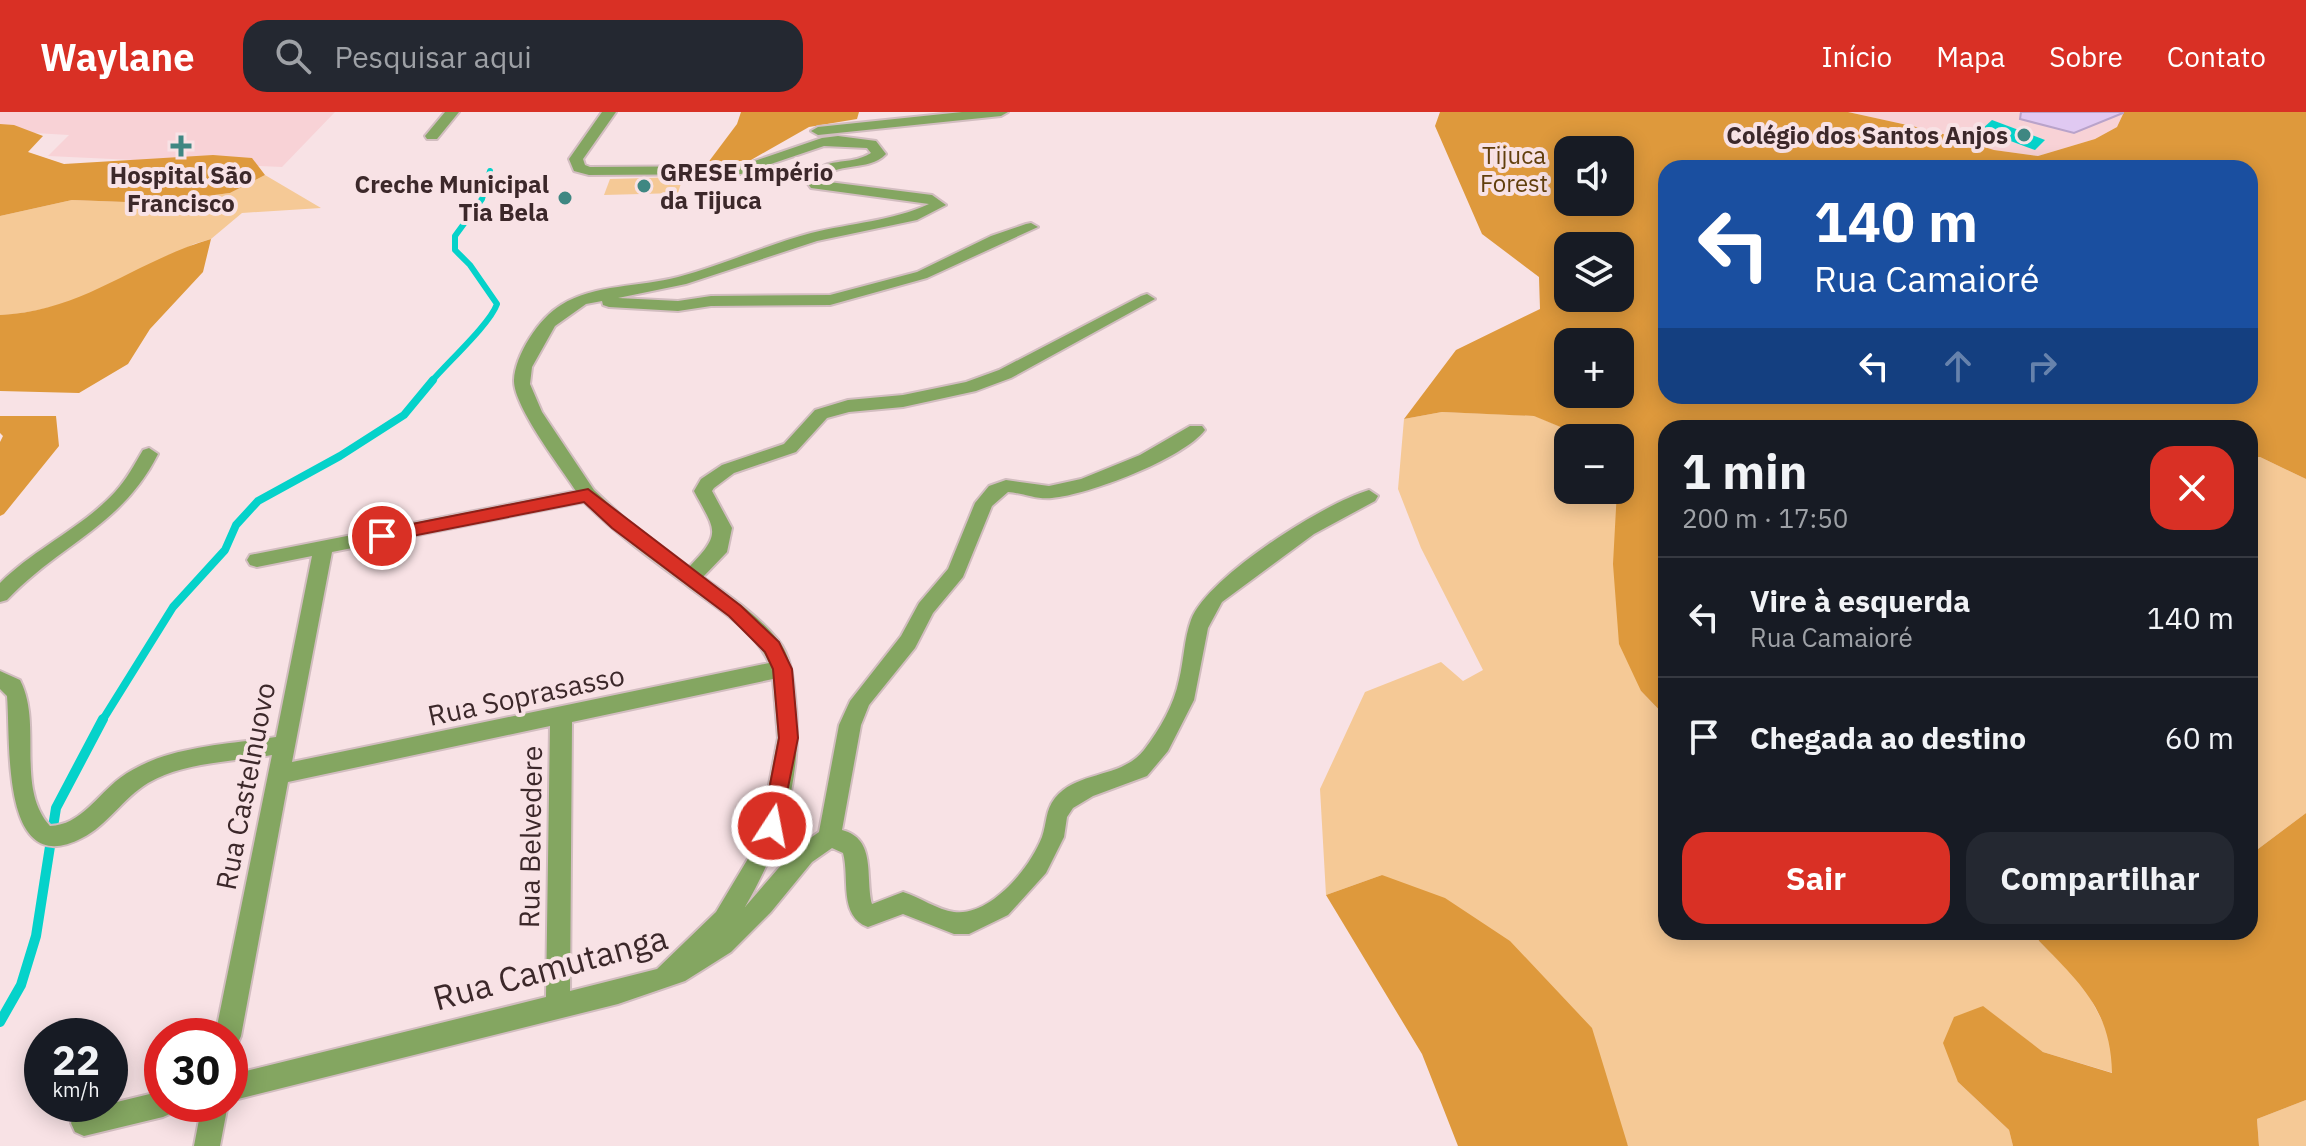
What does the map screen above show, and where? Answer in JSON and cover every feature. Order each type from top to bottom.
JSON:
[{"type":"street","points":[[432,136],[452,112]]},
{"type":"street","points":[[609,112],[576,159],[579,168],[589,171],[741,170],[822,142],[863,142],[876,148],[878,156],[872,161],[842,164],[820,171],[813,181],[816,185],[932,199],[939,205],[912,217],[814,237],[681,281],[581,300],[548,323],[524,367],[522,384],[534,413],[588,495],[618,524],[750,623],[772,647],[782,669],[789,738],[768,838],[759,861],[724,920],[666,976]]},
{"type":"street","points":[[741,170],[786,144],[827,128],[1001,112]]},
{"type":"street","points":[[581,300],[678,306],[711,301],[830,300],[902,282],[996,239],[1031,227]]},
{"type":"street","points":[[690,578],[720,547],[723,528],[703,491],[715,477],[728,469],[790,448],[821,414],[848,406],[903,401],[979,384],[1073,340],[1147,299]]},
{"type":"street","points":[[1196,430],[1164,450],[1092,482],[1046,492],[1006,486],[990,496],[980,511],[956,572],[921,615],[908,642],[860,701],[850,725],[829,838],[847,843],[858,862],[857,904],[860,912],[868,916],[903,903],[952,922],[967,923],[982,919],[1023,885],[1054,836],[1057,813],[1070,799],[1091,787],[1129,778],[1148,763],[1188,690],[1200,625],[1214,599],[1230,583],[1321,519],[1369,496]]},
{"type":"street","points":[[0,595],[52,548],[113,508],[134,484],[149,454]]},
{"type":"street","points":[[257,560],[588,495]]},
{"type":"street","name":"Rua Castelnuovo","points":[[232,1018],[323,548]]},
{"type":"street","name":"Rua Soprasasso","points":[[281,774],[561,718],[782,669]]},
{"type":"street","points":[[0,679],[13,686],[17,696],[23,787],[37,827],[50,836],[68,835],[93,819],[117,794],[150,771],[285,744]]},
{"type":"street","name":"Rua Belvedere","points":[[558,1006],[561,718]]},
{"type":"street","name":"Rua Camutanga","points":[[248,1084],[558,1006],[666,976],[695,964],[723,944],[762,906],[808,852],[829,838]]},
{"type":"street","points":[[84,1123],[144,1109]]},
{"type":"street","points":[[207,1146],[212,1122]]},
{"type":"shaded area","name":"Hospital São Francisco","points":[[0,112],[335,112],[282,167],[48,156],[69,135],[0,131]]},
{"type":"shaded area","name":"Colégio dos Santos Anjos","points":[[1848,112],[2124,112],[2117,127],[2095,139],[2038,156],[1994,150],[1930,130]]},
{"type":"shaded area","points":[[265,175],[321,208],[242,213],[211,239],[194,244],[100,290],[51,307],[0,315],[0,216],[72,200],[152,203],[230,193]]},
{"type":"shaded area","name":"GRESE Império da Tijuca","points":[[683,177],[678,193],[604,195],[610,179]]},
{"type":"shaded area","points":[[1442,412],[1535,416],[1554,424],[1554,504],[1619,504],[1641,691],[1658,709],[1658,940],[2039,940],[2084,986],[2110,1036],[2113,1073],[2043,1052],[1982,1006],[1958,1082],[2009,1130],[2013,1146],[1628,1146],[1619,1123],[1382,875],[1326,895],[1320,789],[1365,692],[1441,662],[1463,681],[1483,670],[1421,548],[1398,489],[1404,419]]},
{"type":"shaded area","points":[[2258,457],[2306,479],[2306,813],[2258,849]]},
{"type":"shaded area","points":[[2306,1100],[2306,1146],[2259,1146],[2257,1119]]},
{"type":"green space","points":[[741,112],[859,112],[857,119],[809,127],[751,160],[707,164],[737,124]]},
{"type":"green space","name":"Tijuca Forest","points":[[1440,112],[1848,112],[1930,130],[1994,150],[2038,156],[2095,139],[2117,127],[2124,112],[2306,112],[2306,479],[2258,457],[2258,420],[1658,420],[1658,709],[1641,691],[1619,644],[1613,564],[1616,504],[1634,504],[1634,424],[1554,424],[1534,416],[1442,412],[1404,419],[1456,350],[1540,309],[1539,277],[1482,234],[1435,126]]},
{"type":"green space","points":[[0,124],[14,125],[43,136],[28,152],[64,164],[213,155],[252,158],[265,175],[230,193],[152,203],[72,200],[0,216]]},
{"type":"green space","points":[[211,239],[203,272],[150,329],[128,364],[79,393],[0,391],[0,315],[58,305],[184,248]]},
{"type":"green space","points":[[0,416],[56,416],[59,446],[0,516],[0,442],[3,436],[0,433]]},
{"type":"green space","points":[[2306,813],[2306,1100],[2257,1119],[2259,1146],[2013,1146],[2009,1130],[1958,1082],[1943,1043],[1954,1017],[1983,1006],[2043,1052],[2112,1073],[2106,1032],[2099,1015],[2068,970],[2039,940],[2258,940],[2258,849]]},
{"type":"green space","points":[[1382,875],[1445,898],[1510,941],[1592,1028],[1628,1146],[1458,1146],[1422,1054],[1326,895]]},
{"type":"water","points":[[1992,120],[2045,140],[2035,150],[1981,130]]},
{"type":"building","points":[[2021,112],[2123,113],[2074,133],[2020,119]]},
{"type":"waterway","points":[[431,382],[478,332],[497,304],[470,265],[455,250],[455,236],[482,199],[490,171]]},
{"type":"waterway","points":[[102,721],[173,607],[225,550],[236,525],[258,501],[340,456],[404,415],[433,380]]},
{"type":"waterway","points":[[0,1022],[21,985],[36,936],[56,808],[103,719]]},
{"type":"place","name":"Colégio dos Santos Anjos","points":[[2024,135]]},
{"type":"place","name":"Hospital São Francisco","points":[[181,146]]},
{"type":"place","name":"GRESE Império da Tijuca","points":[[644,186]]},
{"type":"place","name":"Creche Municipal Tia Bela","points":[[565,198]]},
{"type":"route","points":[[382,536],[588,495],[618,524],[750,623],[772,647],[782,669],[789,738],[772,826]]}]
